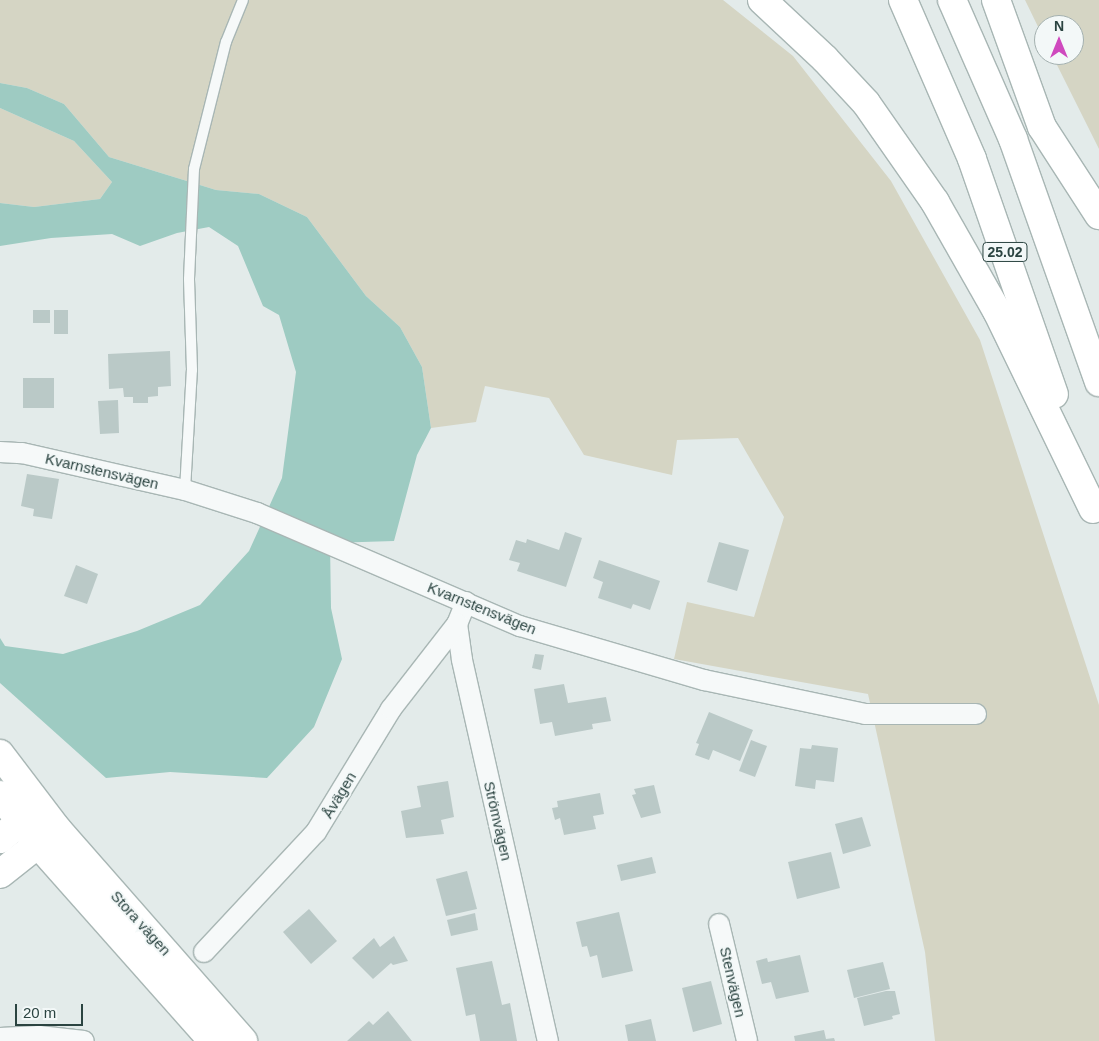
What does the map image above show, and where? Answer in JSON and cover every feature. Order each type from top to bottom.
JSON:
[{"type":"main road","points":[[762,0],[825,59],[866,103],[935,202],[997,311],[1096,519]]},
{"type":"main road","name":"25.02","points":[[903,0],[972,159],[1096,519]]},
{"type":"main road","name":"25.02","points":[[952,0],[975,49],[1033,193],[1099,382]]},
{"type":"main road","points":[[996,0],[1042,127],[1099,215]]},
{"type":"main road","points":[[0,754],[30,813]]},
{"type":"main road","points":[[0,795],[30,813]]},
{"type":"main road","points":[[0,839],[30,813]]},
{"type":"main road","name":"Stora vägen","points":[[30,813],[212,1041]]},
{"type":"main road","points":[[0,874],[48,836]]},
{"type":"main road","name":"Stora vägen","points":[[48,836],[243,1041]]},
{"type":"street","name":"Kvarnstensvägen","points":[[0,452],[22,453],[185,490],[257,513],[334,544],[520,626],[704,680],[865,714],[976,714]]},
{"type":"street","points":[[457,624],[466,602]]},
{"type":"street","name":"Åvägen","points":[[204,952],[316,832],[391,709],[457,624]]},
{"type":"street","name":"Strömvägen","points":[[457,624],[462,660],[548,1041]]},
{"type":"street","name":"Stenvägen","points":[[719,924],[747,1041]]},
{"type":"street","points":[[2,1039],[39,1036],[84,1041]]},
{"type":"lane","points":[[185,490],[192,370],[189,279],[194,169],[226,42],[243,0]]},
{"type":"shaded area","points":[[0,0],[723,0],[793,56],[891,181],[980,340],[1099,705],[1099,1041],[935,1041],[925,952],[868,694],[674,659],[687,602],[754,617],[784,517],[738,438],[677,440],[672,475],[584,455],[549,398],[485,386],[476,422],[431,428],[422,367],[400,327],[366,296],[307,217],[259,194],[216,190],[109,157],[64,104],[27,88],[0,83]]},
{"type":"shaded area","points":[[1025,0],[1099,0],[1099,149],[1057,65],[1084,65],[1084,15],[1034,15],[1034,18]]},
{"type":"shaded area","points":[[0,83],[27,88],[64,104],[109,157],[216,190],[259,194],[307,217],[366,296],[400,327],[422,367],[431,428],[417,455],[394,541],[330,543],[331,608],[342,659],[314,727],[267,778],[170,772],[106,778],[0,683],[0,638],[5,646],[63,654],[137,631],[200,605],[249,551],[282,478],[296,372],[279,315],[263,306],[238,246],[209,227],[177,233],[140,246],[112,234],[51,238],[0,246],[0,203],[34,207],[100,199],[112,182],[74,141],[0,108]]},
{"type":"shaded area","points":[[0,108],[74,141],[112,182],[100,199],[34,207],[0,203]]},
{"type":"building","points":[[33,310],[50,310],[50,323],[33,323]]},
{"type":"building","points":[[54,310],[68,310],[68,334],[54,334]]},
{"type":"building","points":[[170,351],[171,386],[158,387],[158,396],[148,397],[148,403],[133,403],[133,397],[124,397],[123,388],[109,389],[108,354]]},
{"type":"building","points":[[23,378],[54,378],[54,408],[23,408]]},
{"type":"building","points":[[118,400],[119,433],[100,434],[98,401]]},
{"type":"building","points":[[27,474],[59,479],[52,519],[33,516],[34,509],[21,506]]},
{"type":"building","points":[[565,532],[582,538],[566,587],[517,571],[520,563],[509,560],[516,540],[526,543],[527,539],[559,550]]},
{"type":"building","points":[[719,542],[749,550],[737,591],[707,582]]},
{"type":"building","points":[[599,560],[660,581],[650,610],[633,604],[631,609],[598,598],[603,582],[593,578]]},
{"type":"building","points":[[76,565],[98,574],[87,604],[64,596]]},
{"type":"building","points":[[535,654],[544,655],[541,670],[532,668]]},
{"type":"building","points":[[564,684],[568,703],[606,697],[611,721],[592,724],[593,729],[555,736],[552,722],[540,724],[534,689]]},
{"type":"building","points":[[709,712],[753,730],[740,761],[713,750],[709,760],[695,755],[699,744],[696,743]]},
{"type":"building","points":[[751,740],[767,746],[755,777],[739,771]]},
{"type":"building","points":[[812,745],[838,748],[834,782],[816,780],[815,789],[795,786],[800,748],[811,749]]},
{"type":"building","points":[[448,781],[454,817],[441,820],[444,834],[406,838],[401,811],[421,807],[417,786]]},
{"type":"building","points":[[654,785],[661,813],[641,818],[632,795],[636,794],[634,789]]},
{"type":"building","points":[[600,793],[604,814],[593,816],[596,829],[564,835],[560,818],[555,820],[552,808],[558,807],[557,801]]},
{"type":"building","points":[[862,817],[871,846],[843,854],[835,824]]},
{"type":"building","points":[[831,852],[840,888],[797,899],[788,862]]},
{"type":"building","points":[[652,857],[656,873],[621,881],[617,865]]},
{"type":"building","points":[[467,871],[477,909],[446,916],[436,879]]},
{"type":"building","points":[[309,909],[337,941],[311,964],[283,932]]},
{"type":"building","points":[[619,912],[633,971],[602,978],[597,955],[590,957],[587,946],[582,947],[576,922]]},
{"type":"building","points":[[475,913],[478,930],[451,936],[447,920]]},
{"type":"building","points":[[394,936],[408,961],[393,965],[391,963],[373,979],[352,958],[374,938],[380,947]]},
{"type":"building","points":[[800,955],[809,992],[776,999],[771,982],[762,984],[756,961],[767,958],[768,962]]},
{"type":"building","points":[[492,961],[502,1005],[510,1003],[517,1041],[480,1041],[475,1014],[466,1016],[456,968]]},
{"type":"building","points":[[883,962],[890,989],[854,998],[847,970]]},
{"type":"building","points":[[711,981],[722,1024],[693,1032],[682,988]]},
{"type":"building","points":[[886,991],[895,991],[900,1014],[892,1016],[893,1019],[864,1026],[857,998]]},
{"type":"building","points":[[388,1011],[412,1041],[347,1041],[369,1021],[373,1025]]},
{"type":"building","points":[[651,1019],[656,1041],[628,1041],[625,1025]]},
{"type":"building","points":[[824,1030],[826,1039],[834,1038],[835,1041],[795,1041],[794,1036]]}]
